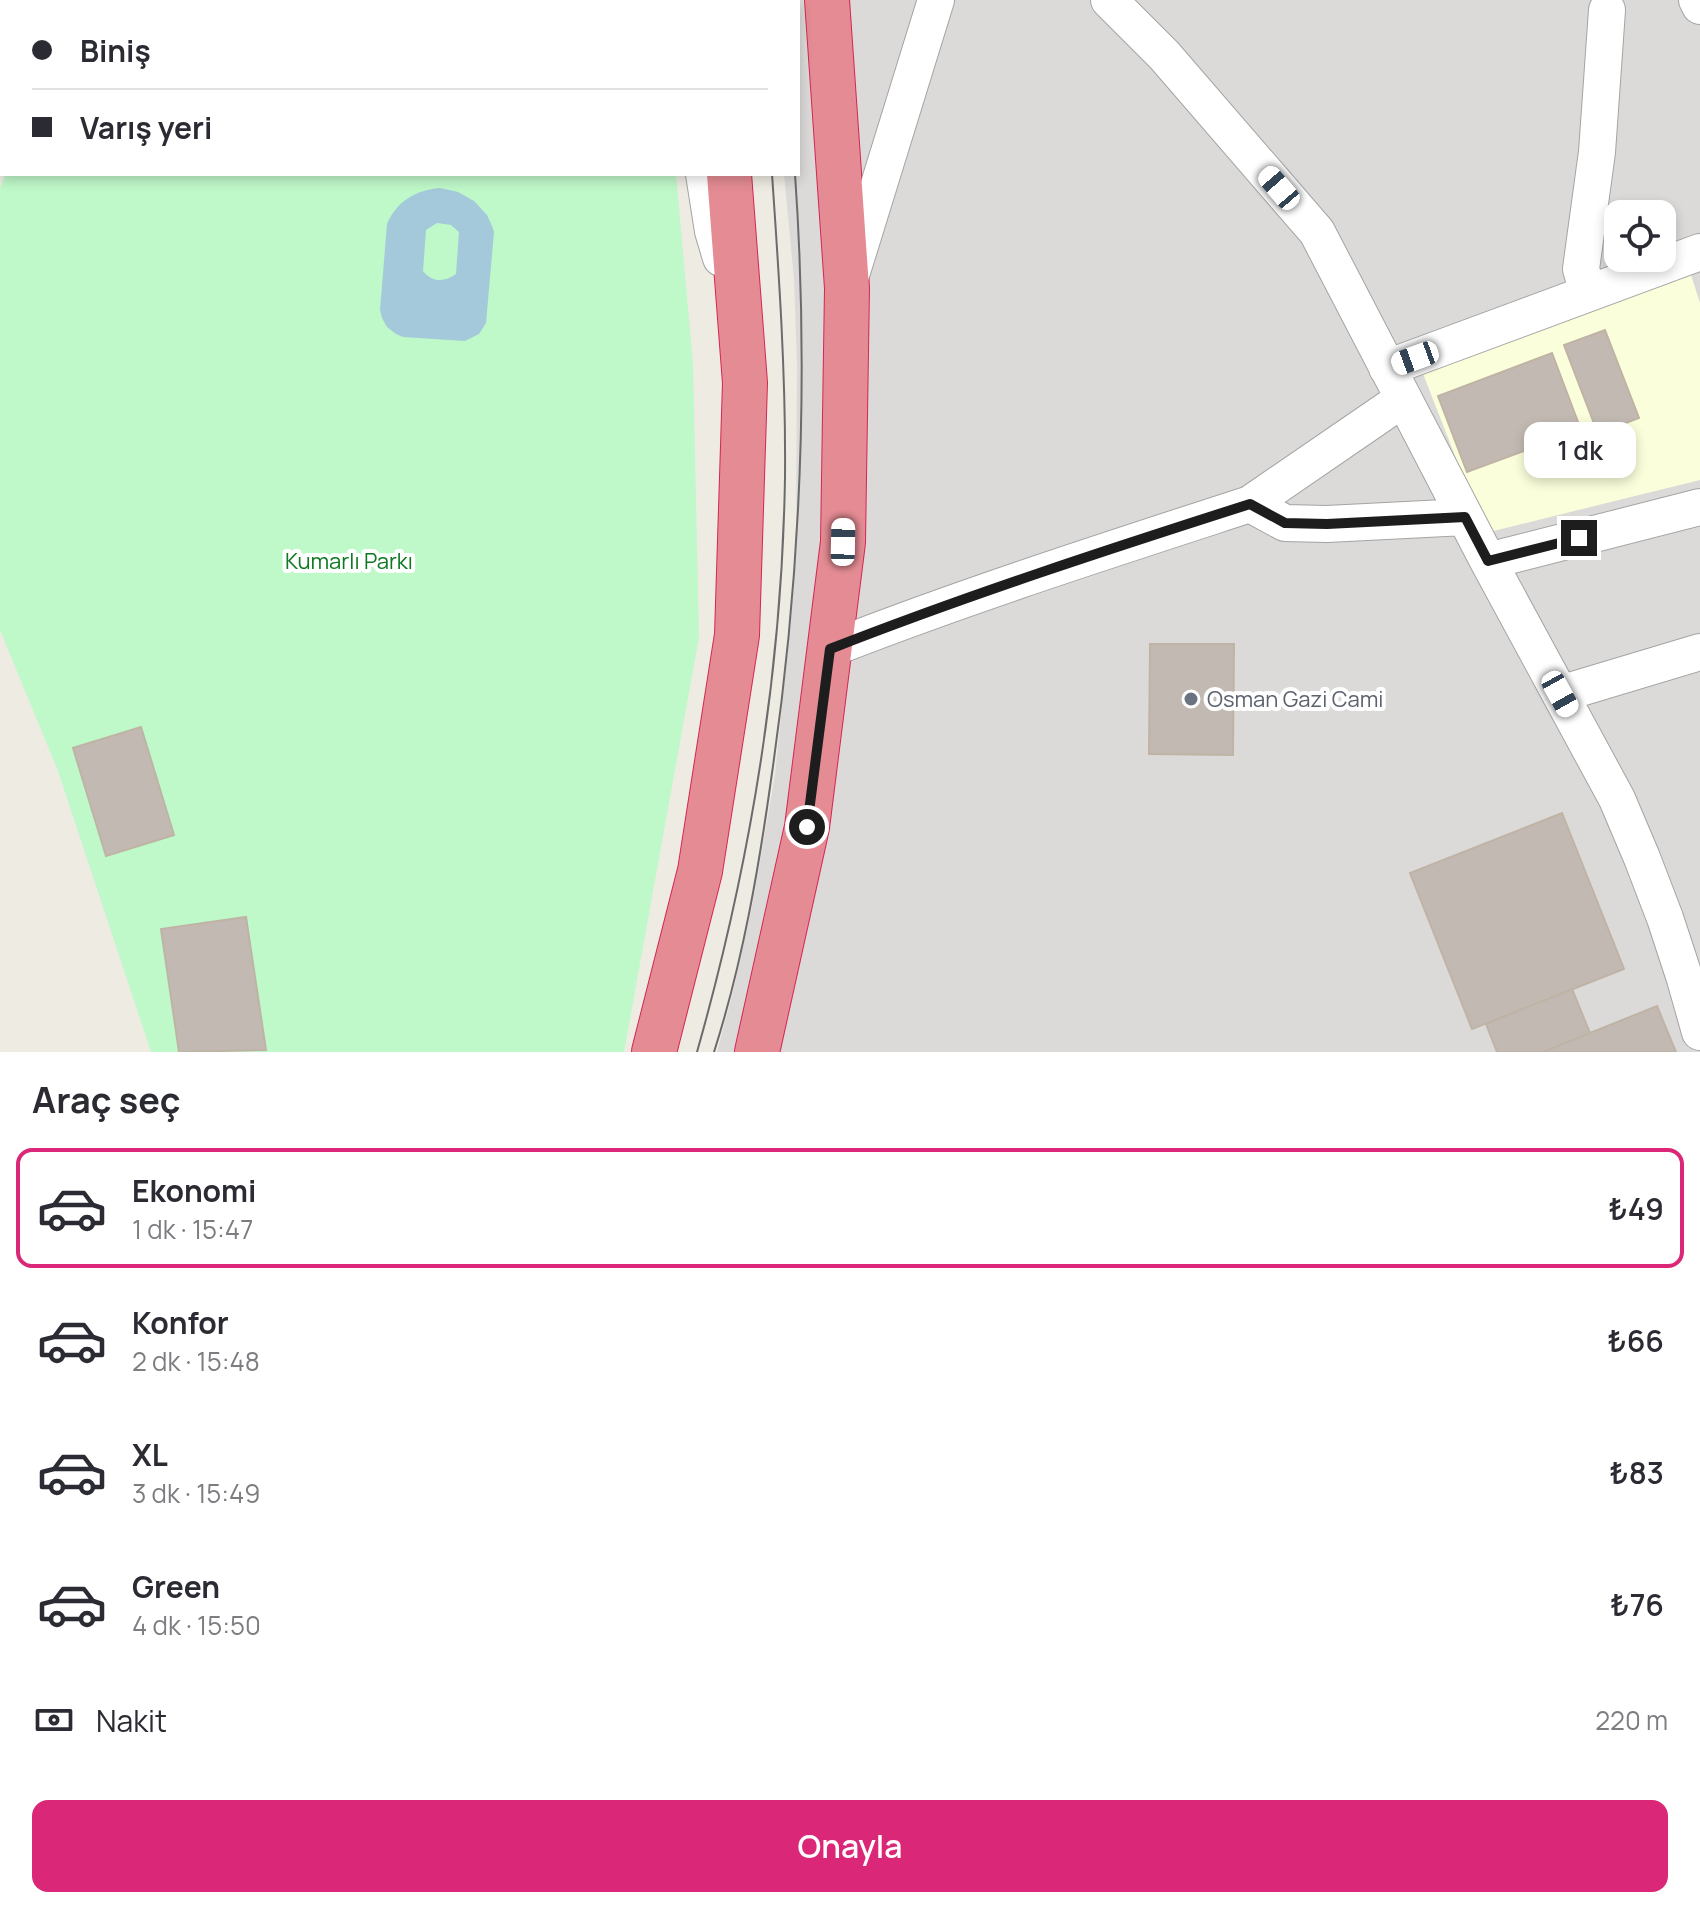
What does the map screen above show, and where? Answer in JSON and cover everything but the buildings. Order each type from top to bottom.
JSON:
[{"type":"highway","points":[[757,1052],[807,827],[843,542],[847,288],[827,0]]},
{"type":"highway","points":[[654,1052],[700,871],[737,635],[745,383],[729,176]]},
{"type":"street","points":[[847,288],[936,0]]},
{"type":"street","points":[[1109,0],[1164,55],[1317,232],[1488,561],[1617,799],[1665,918],[1700,1032]]},
{"type":"street","points":[[1697,0],[1700,6]]},
{"type":"street","points":[[1588,293],[1581,269],[1597,152],[1607,10]]},
{"type":"street","points":[[704,176],[713,231],[740,326]]},
{"type":"street","points":[[830,649],[918,614],[1250,504],[1395,384],[1588,293],[1700,252]]},
{"type":"street","points":[[1250,504],[1285,523],[1465,517]]},
{"type":"street","points":[[1488,561],[1700,507]]},
{"type":"street","points":[[1560,694],[1700,652]]},
{"type":"shaded area","points":[[800,0],[1700,0],[1700,1052],[717,1052],[752,907],[775,775],[791,619],[796,530],[794,279],[784,176],[800,176]]},
{"type":"shaded area","points":[[1691,275],[1700,303],[1700,480],[1485,533],[1422,371]]},
{"type":"green space","name":"Kumarlı Parkı","points":[[4,176],[676,176],[693,364],[699,637],[624,1052],[151,1052],[58,771],[0,630],[0,188]]},
{"type":"water","points":[[431,189],[458,192],[474,201],[487,215],[494,232],[486,323],[479,334],[465,341],[403,337],[387,327],[380,310],[387,224],[402,203],[415,194]],"holes":[[[437,223],[451,225],[459,232],[456,274],[443,280],[434,279],[423,271],[426,230]]]},
{"type":"tram line","points":[[697,1052],[733,911],[747,839],[760,768],[777,623],[783,550],[785,439],[782,326],[772,176]]},
{"type":"tram line","points":[[714,1052],[742,949],[756,879],[790,624],[802,399],[795,176]]},
{"type":"place","name":"Osman Gazi Cami","points":[[1191,699]]},
{"type":"route","points":[[807,827],[830,649],[918,614],[1250,504],[1285,523],[1465,517],[1488,561],[1579,538]]}]
